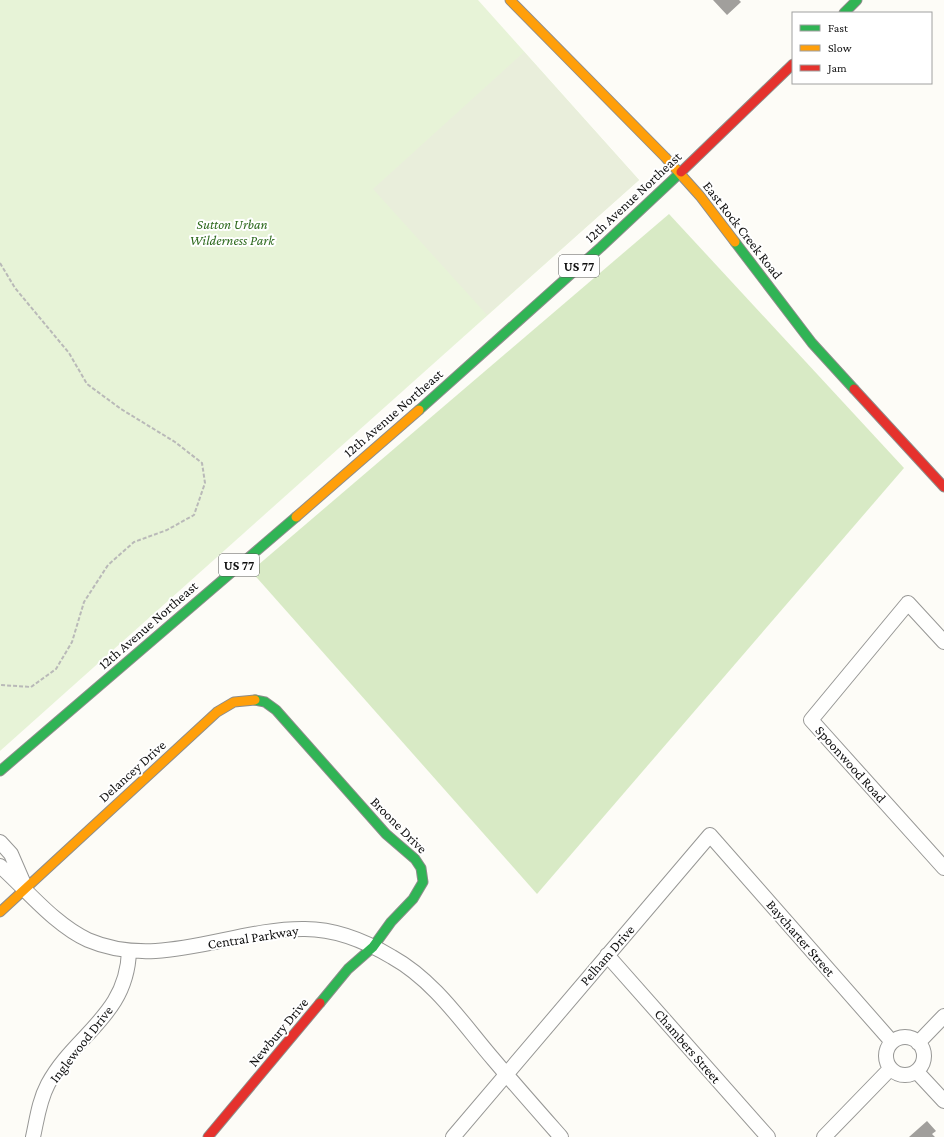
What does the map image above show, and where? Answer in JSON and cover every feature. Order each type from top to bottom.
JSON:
[{"type":"street","name":"East Rock Creek Road","points":[[510,0],[700,196],[812,343],[944,487]]},
{"type":"street","points":[[845,12],[857,0]]},
{"type":"street","name":"12th Avenue Northeast","points":[[0,771],[478,358],[679,174],[792,65]]},
{"type":"street","name":"Spoonwood Road","points":[[944,642],[908,603],[811,720],[944,868]]},
{"type":"street","name":"Delancey Drive","points":[[0,912],[147,776],[229,704],[250,699],[265,702],[276,710],[292,730]]},
{"type":"street","name":"Broone Drive","points":[[292,730],[386,834],[415,859],[421,868],[423,878],[422,886],[413,899],[391,922],[373,947]]},
{"type":"street","name":"Pelham Drive","points":[[453,1137],[710,835]]},
{"type":"street","name":"Baycharter Street","points":[[710,835],[892,1042]]},
{"type":"street","name":"Central Parkway","points":[[0,842],[10,854],[25,888]]},
{"type":"street","name":"Central Parkway","points":[[0,866],[25,888],[47,911],[74,933],[100,944],[129,951],[164,951],[264,933],[307,929],[336,934],[373,947],[398,960],[424,979],[445,1001],[561,1137]]},
{"type":"street","name":"Newbury Drive","points":[[208,1137],[348,969],[373,947]]},
{"type":"street","name":"Inglewood Drive","points":[[33,1137],[39,1104],[48,1084],[61,1066],[109,1009],[121,990],[126,976],[129,951]]},
{"type":"street","name":"Chambers Street","points":[[607,955],[768,1137]]},
{"type":"street","points":[[918,1043],[944,1016]]},
{"type":"street","points":[[905,1037],[918,1043],[924,1055],[923,1064],[917,1072],[903,1076],[890,1069],[886,1061],[886,1054],[892,1042],[905,1037]]},
{"type":"street","points":[[824,1137],[890,1069]]},
{"type":"street","points":[[917,1072],[944,1101]]},
{"type":"path","points":[[0,263],[15,288],[69,353],[87,384],[122,409],[175,442],[202,463],[205,483],[194,515],[168,530],[134,542],[108,565],[84,602],[72,642],[56,669],[31,687],[0,685]]},
{"type":"green space","name":"Sutton Urban Wilderness Park","points":[[0,0],[478,0],[639,180],[0,751]]},
{"type":"green space","points":[[524,52],[639,180],[487,315],[373,189]]},
{"type":"green space","points":[[669,214],[904,468],[537,894],[251,571]]},
{"type":"building","points":[[713,0],[739,0],[741,2],[727,15]]},
{"type":"building","points":[[927,1121],[936,1131],[932,1134],[935,1137],[909,1137]]},
{"type":"traffic: fast","points":[[845,12],[857,0]]},
{"type":"traffic: fast","points":[[419,410],[601,247],[681,172]]},
{"type":"traffic: fast","points":[[735,242],[812,343],[854,389]]},
{"type":"traffic: fast","points":[[0,771],[296,517]]},
{"type":"traffic: fast","points":[[255,700],[265,702],[276,710],[386,834],[415,859],[421,868],[423,882],[413,899],[391,922],[373,947],[348,969],[320,1003]]},
{"type":"traffic: slow","points":[[510,0],[665,157],[700,196],[735,242]]},
{"type":"traffic: slow","points":[[296,517],[419,410]]},
{"type":"traffic: slow","points":[[0,912],[217,712],[234,702],[255,700]]},
{"type":"traffic: jam","points":[[681,172],[792,65]]},
{"type":"traffic: jam","points":[[854,389],[944,487]]},
{"type":"traffic: jam","points":[[208,1137],[320,1003]]}]
